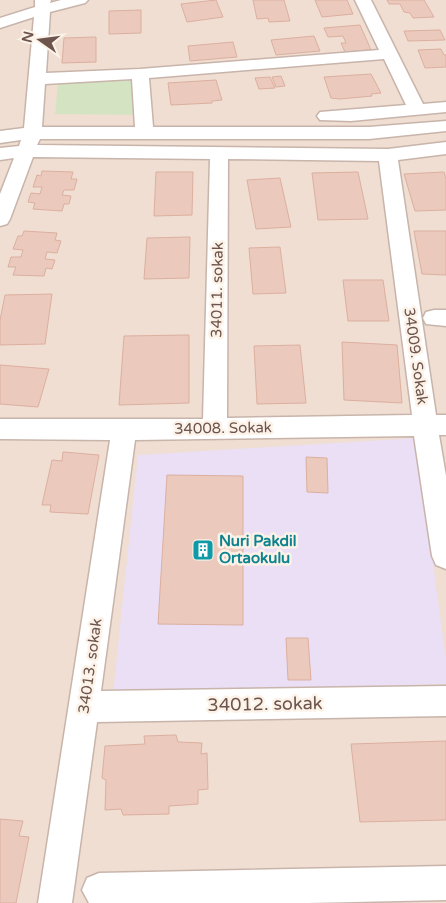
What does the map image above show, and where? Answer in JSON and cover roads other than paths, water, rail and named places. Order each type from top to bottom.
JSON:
[{"type":"street","points":[[0,23],[43,4],[80,0]]},
{"type":"street","points":[[363,0],[417,110]]},
{"type":"street","points":[[0,219],[33,133],[43,4]]},
{"type":"street","points":[[37,79],[140,74],[391,54]]},
{"type":"street","points":[[140,74],[143,124]]},
{"type":"street","points":[[312,116],[351,116],[446,107]]},
{"type":"street","points":[[143,124],[162,116]]},
{"type":"street","points":[[0,137],[143,124],[368,133],[446,126]]},
{"type":"street","points":[[0,154],[219,152],[388,155],[446,148]]},
{"type":"street","name":"34011. sokak","points":[[215,428],[219,152]]},
{"type":"street","name":"34009. Sokak","points":[[388,155],[436,425],[446,556]]},
{"type":"street","name":"34008. Sokak","points":[[0,429],[124,430],[436,425]]},
{"type":"street","name":"34013. sokak","points":[[55,903],[124,430]]},
{"type":"street","name":"34012. sokak","points":[[85,707],[446,701]]},
{"type":"street","points":[[99,890],[446,883]]},
{"type":"place","name":"Nuri Pakdil Ortaokulu","points":[[203,550]]}]
